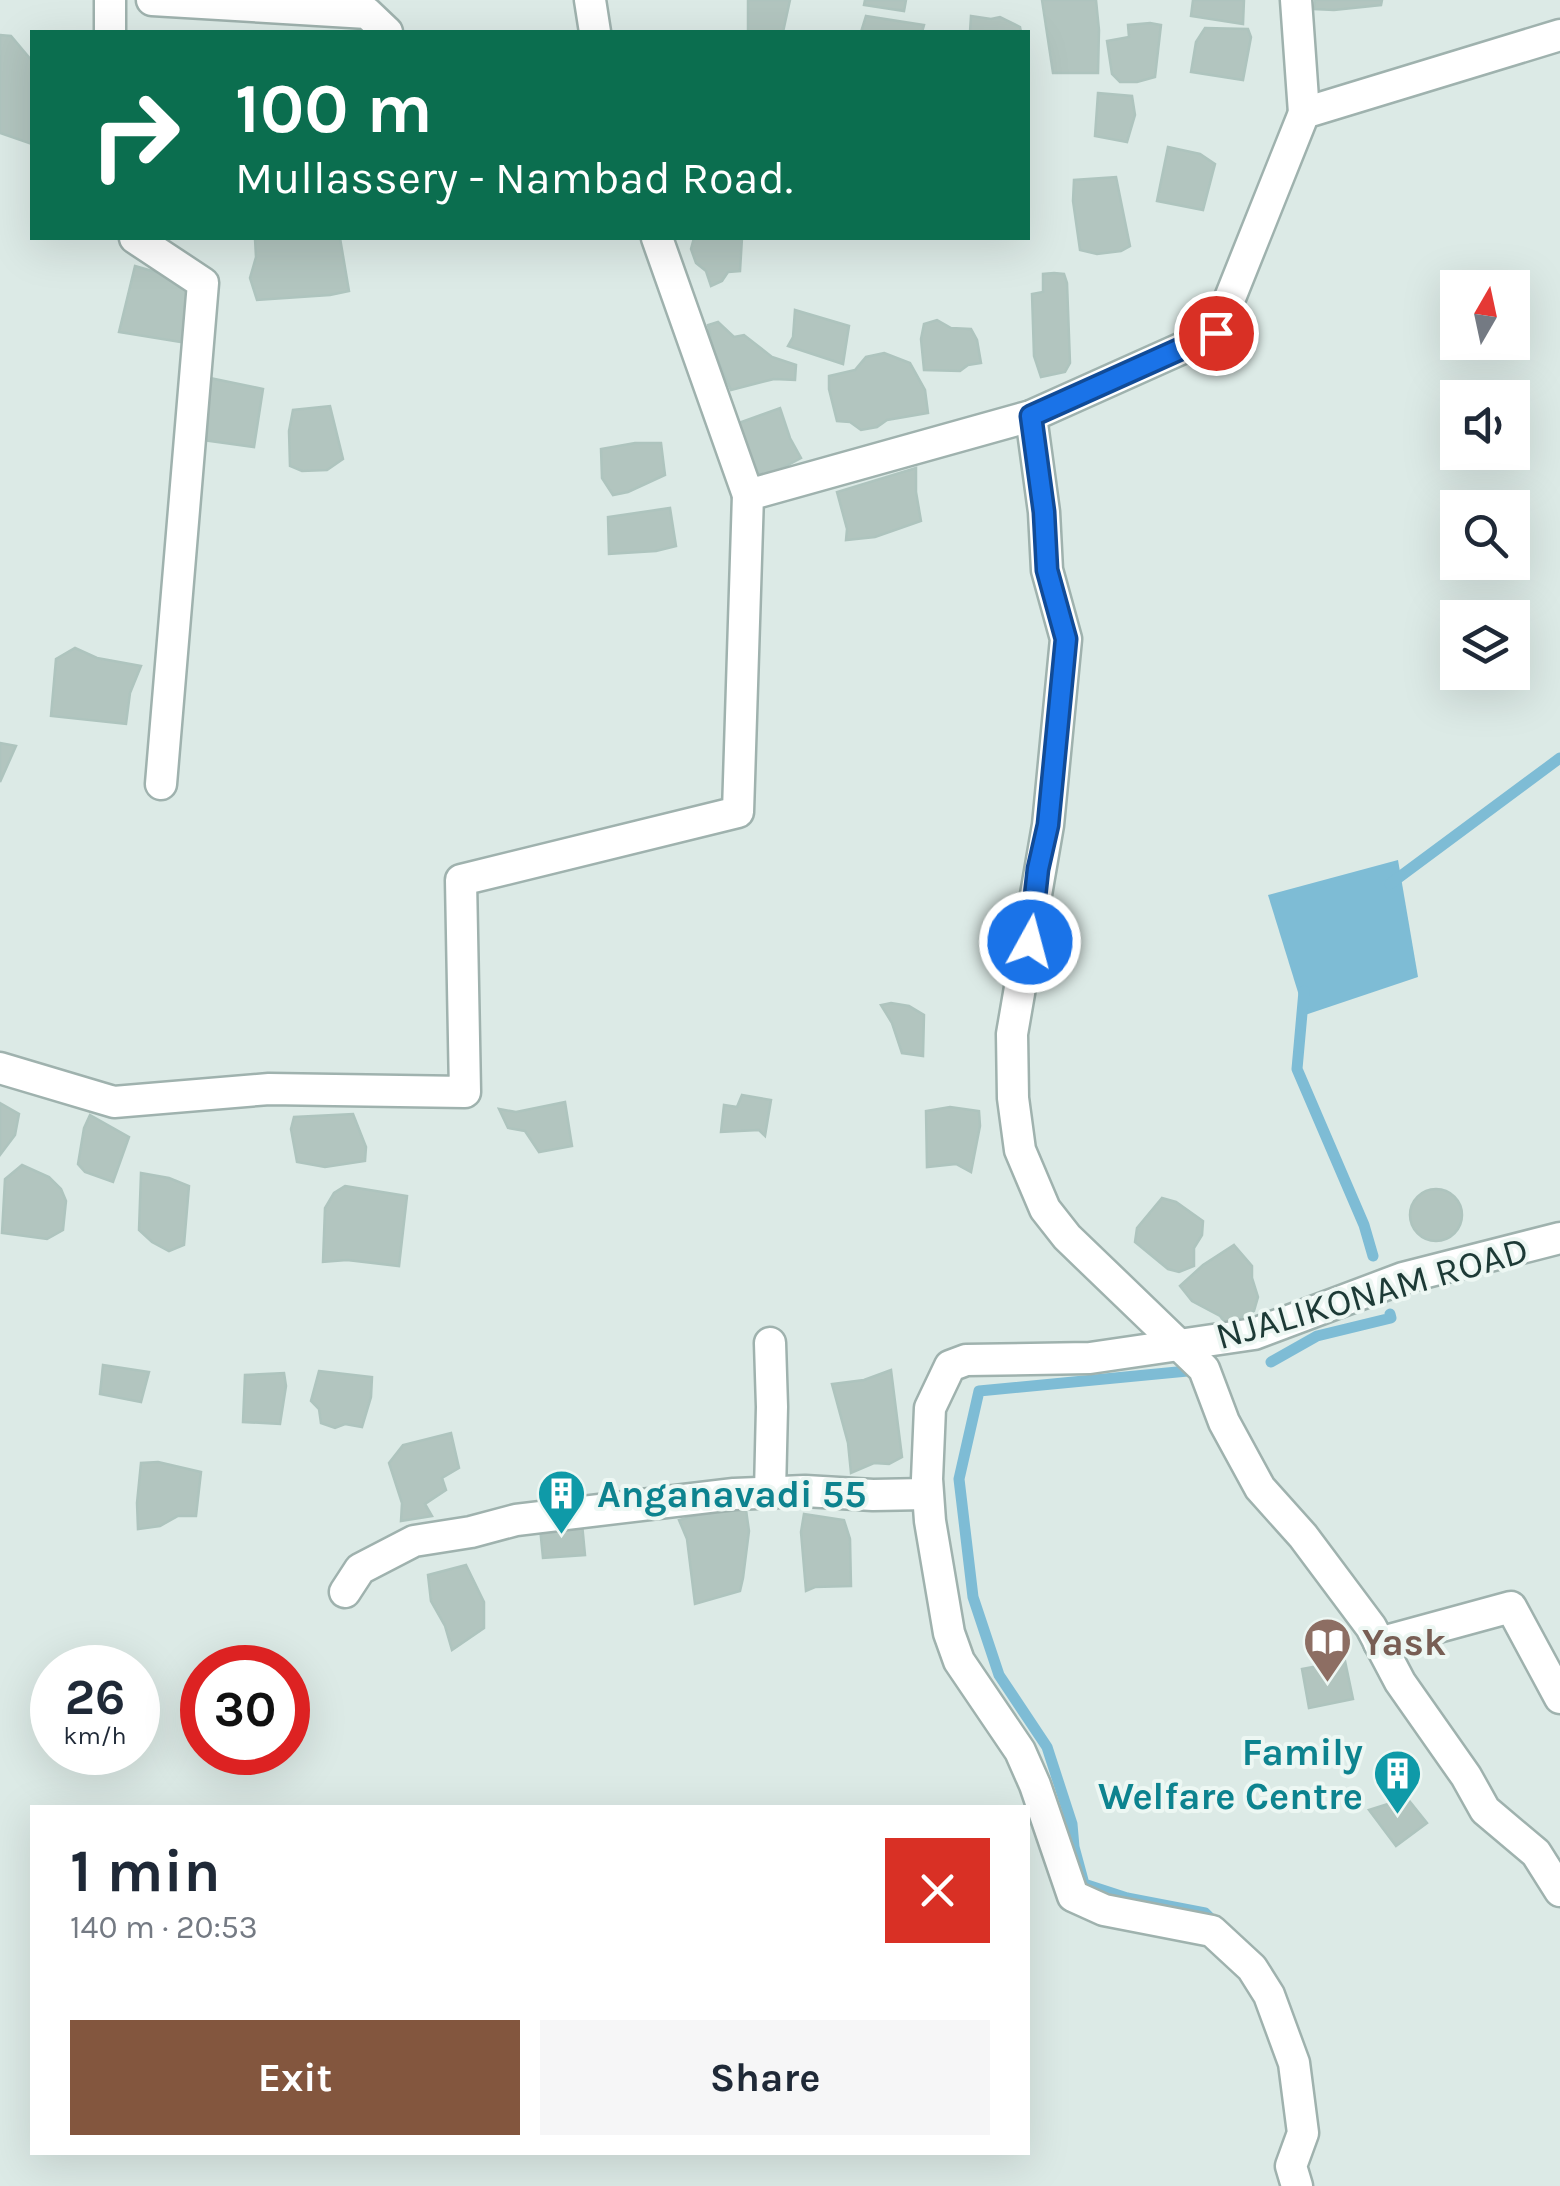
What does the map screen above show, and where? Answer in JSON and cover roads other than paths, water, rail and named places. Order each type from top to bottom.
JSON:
[{"type":"street","points":[[110,0],[110,30]]},
{"type":"street","points":[[152,0],[367,13],[384,30]]},
{"type":"street","points":[[590,0],[595,30]]},
{"type":"street","points":[[748,495],[1031,416],[1216,333],[1304,113],[1296,0]]},
{"type":"street","points":[[1304,113],[1560,35]]},
{"type":"street","points":[[138,240],[204,283],[161,784]]},
{"type":"street","points":[[0,1068],[114,1102],[269,1089],[465,1092],[461,880],[738,812],[748,495],[658,240]]},
{"type":"street","points":[[1031,416],[1044,512],[1047,570],[1066,639],[1048,825],[1012,1034],[1012,1098],[1020,1150],[1045,1210],[1067,1237],[1204,1369],[1224,1422],[1260,1488],[1303,1536],[1380,1643],[1400,1682],[1485,1810],[1536,1853],[1560,1891]]},
{"type":"street","name":"NJALIKONAM ROAD","points":[[927,1494],[930,1408],[950,1366],[966,1360],[1090,1358],[1254,1334],[1388,1283],[1560,1238]]},
{"type":"street","points":[[770,1343],[770,1492]]},
{"type":"street","points":[[345,1592],[360,1569],[414,1541],[516,1520],[770,1492],[927,1494],[953,1650],[1020,1751],[1073,1896],[1104,1910],[1212,1931],[1240,1954],[1269,1995],[1294,2063],[1300,2096],[1303,2134],[1291,2166],[1296,2186]]},
{"type":"street","points":[[1380,1643],[1511,1607],[1560,1698]]},
{"type":"water","points":[[1398,860],[1418,977],[1305,1015],[1268,895]]},
{"type":"waterway","points":[[1390,884],[1560,758]]},
{"type":"waterway","points":[[1304,991],[1297,1069],[1364,1225],[1373,1256]]},
{"type":"waterway","points":[[1271,1362],[1317,1336],[1391,1318],[1390,1314]]},
{"type":"waterway","points":[[1198,1370],[979,1391],[959,1479],[973,1597],[999,1675],[1047,1747],[1072,1824],[1084,1884],[1127,1898],[1205,1913],[1216,1924]]},
{"type":"place","name":"Anganavadi 55","points":[[562,1536]]},
{"type":"place","name":"Yask","points":[[1327,1684]]},
{"type":"place","name":"Family Welfare Centre","points":[[1398,1816]]}]
